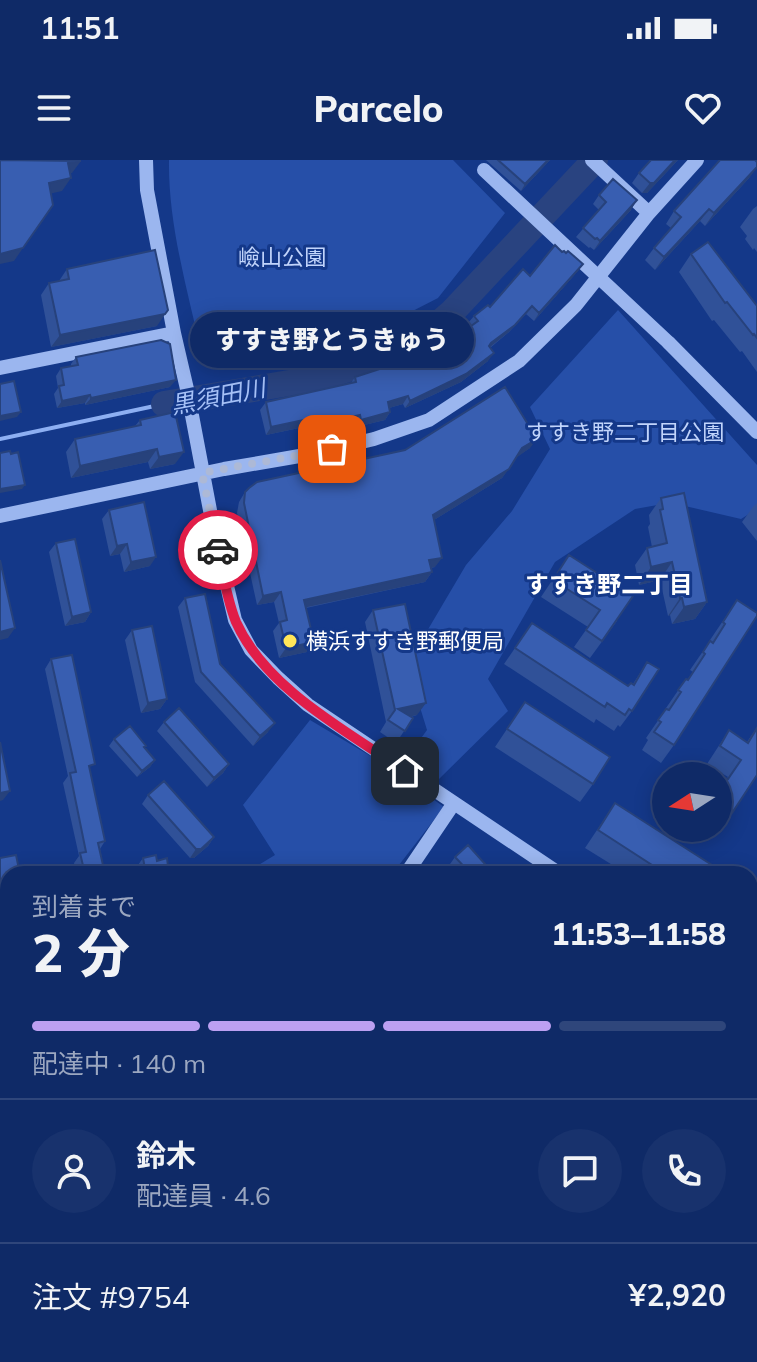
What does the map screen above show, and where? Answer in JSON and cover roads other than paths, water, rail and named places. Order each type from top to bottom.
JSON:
[{"type":"street","points":[[146,160],[147,190],[202,473],[229,599],[235,620],[251,650],[308,705],[548,866]]},
{"type":"street","points":[[0,516],[202,473],[311,454],[362,442],[429,420],[519,361],[576,305],[649,213],[697,160]]},
{"type":"street","points":[[597,164],[649,213]]},
{"type":"street","points":[[479,165],[669,343],[757,432]]},
{"type":"street","points":[[0,368],[174,333]]},
{"type":"street","points":[[411,866],[454,803]]},
{"type":"waterway","name":"黒須田川","points":[[164,404],[319,378],[371,362],[424,336],[453,311],[595,160]]},
{"type":"waterway","name":"黒須田川","points":[[0,439],[164,404]]},
{"type":"place","name":"すすき野とうきゅう","points":[[332,449]]},
{"type":"place","name":"横浜すすき野郵便局","points":[[290,641]]},
{"type":"district","name":"すすき野二丁目","points":[[609,585]]},
{"type":"park label","name":"嶮山公園","points":[[282,257]]},
{"type":"park label","name":"すすき野二丁目公園","points":[[625,432]]}]
